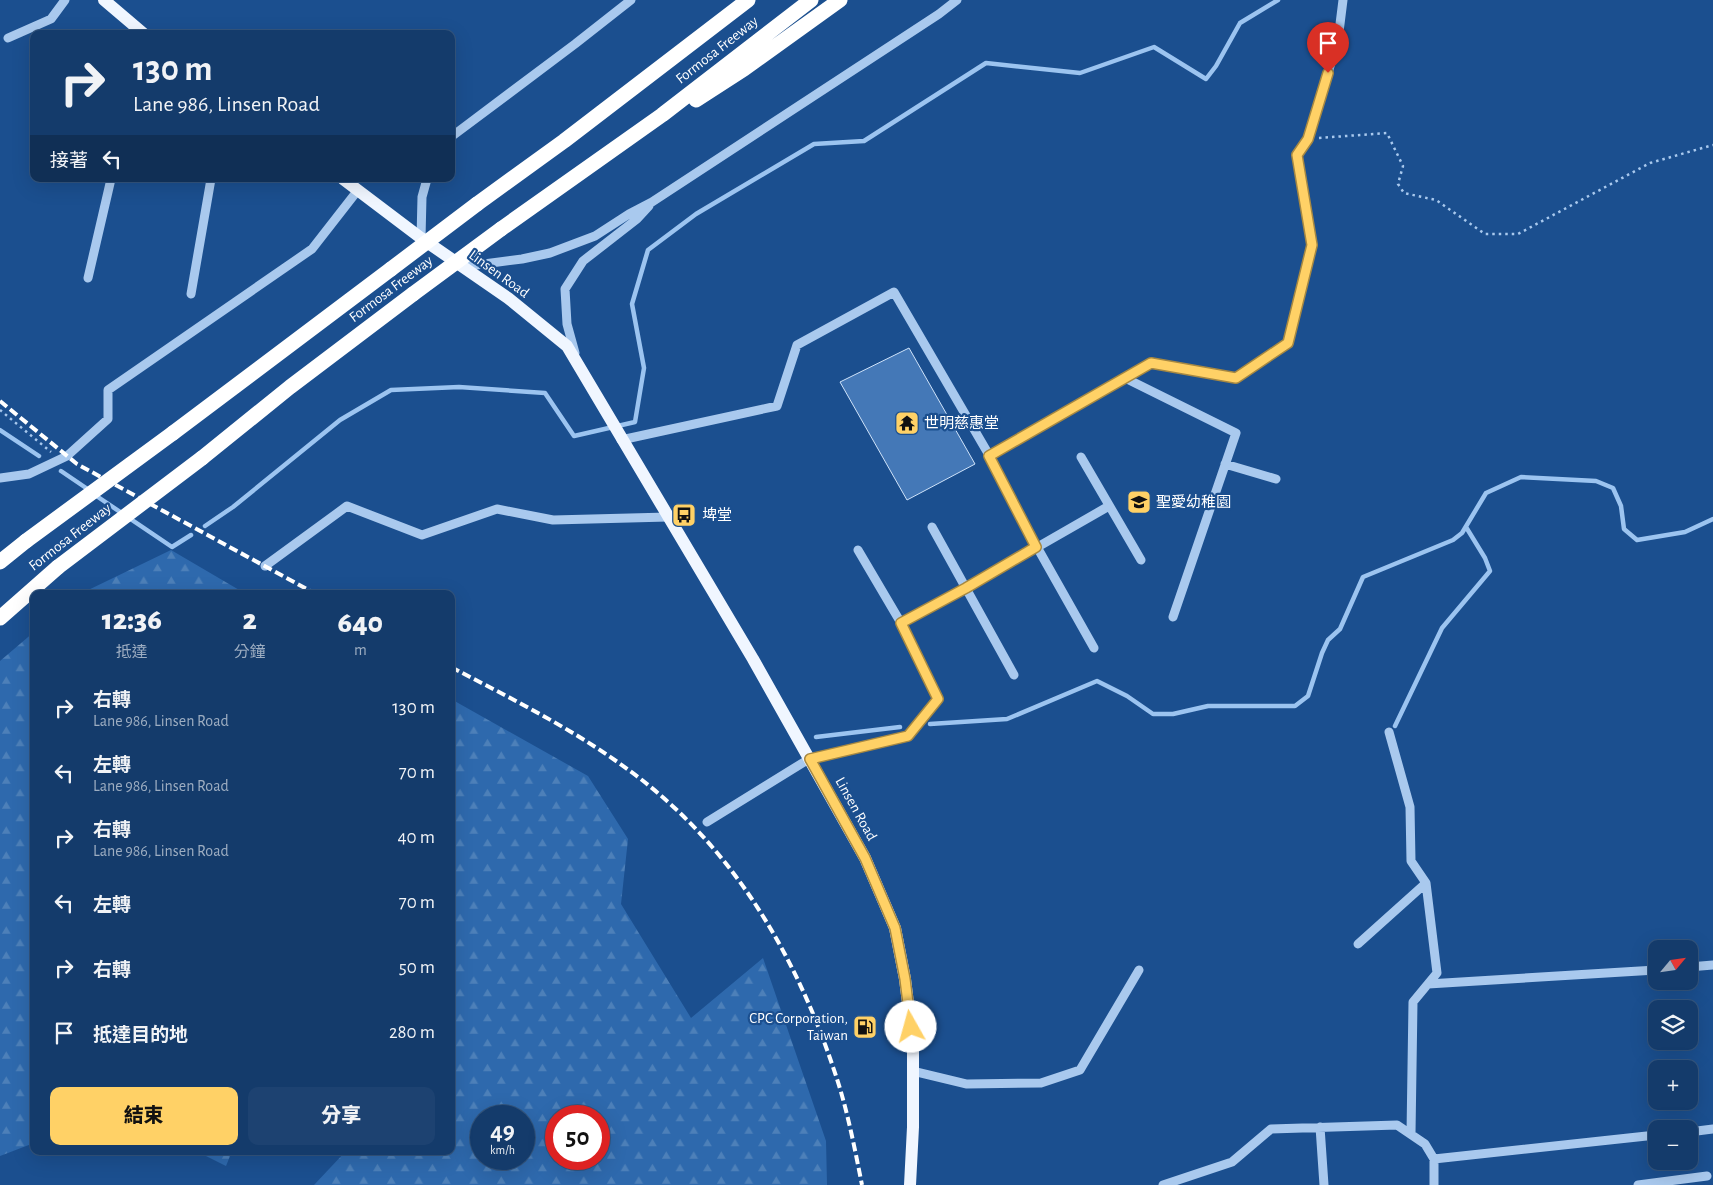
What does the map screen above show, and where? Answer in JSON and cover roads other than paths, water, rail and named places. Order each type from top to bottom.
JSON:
[{"type":"highway","name":"Formosa Freeway","points":[[0,562],[477,204],[572,135],[748,0]]},
{"type":"highway","name":"Formosa Freeway","points":[[32,590],[58,567],[202,458],[290,387],[500,229],[662,115],[811,0]]},
{"type":"highway","points":[[591,166],[744,69],[840,0]]},
{"type":"highway","name":"Formosa Freeway","points":[[0,618],[30,592]]},
{"type":"main road","points":[[104,0],[139,30]]},
{"type":"main road","name":"Linsen Road","points":[[347,182],[461,267],[508,298],[567,346],[810,759],[865,858],[895,928],[905,979],[912,1034],[913,1127],[910,1185]]},
{"type":"street","points":[[8,38],[51,19],[65,0]]},
{"type":"street","points":[[455,134],[630,0]]},
{"type":"street","points":[[461,267],[550,253],[595,236],[652,202],[958,0]]},
{"type":"street","points":[[989,456],[1151,363],[1236,378],[1288,343],[1312,245],[1297,155],[1308,139],[1338,40],[1343,0]]},
{"type":"street","points":[[88,278],[110,182]]},
{"type":"street","points":[[191,294],[210,182]]},
{"type":"street","points":[[421,238],[422,197],[426,182]]},
{"type":"street","points":[[0,478],[29,474],[67,456],[108,419],[108,390],[312,249],[358,190]]},
{"type":"street","points":[[578,364],[567,324],[566,288],[583,261],[637,220],[652,202]]},
{"type":"street","points":[[620,438],[777,406],[797,344],[894,292],[989,456],[1036,547],[1094,648]]},
{"type":"street","points":[[1124,378],[1236,433],[1173,617]]},
{"type":"street","points":[[1081,457],[1141,560]]},
{"type":"street","points":[[1225,464],[1276,480]]},
{"type":"street","points":[[265,566],[347,506],[422,536],[497,509],[553,520],[668,517]]},
{"type":"street","points":[[901,623],[1109,506]]},
{"type":"street","points":[[932,527],[1014,676]]},
{"type":"street","points":[[707,822],[810,759],[908,736],[938,699],[901,623],[858,550]]},
{"type":"street","points":[[1389,732],[1410,807],[1411,861],[1426,883],[1437,974],[1413,1002],[1411,1134]]},
{"type":"street","points":[[1358,944],[1426,883]]},
{"type":"street","points":[[1698,966],[1713,965]]},
{"type":"street","points":[[913,1071],[967,1084],[1041,1083],[1080,1070],[1140,970]]},
{"type":"street","points":[[1428,984],[1648,970]]},
{"type":"street","points":[[1163,1185],[1232,1162],[1272,1129],[1397,1125],[1425,1144],[1434,1158],[1434,1185]]},
{"type":"street","points":[[1320,1127],[1324,1185]]},
{"type":"street","points":[[1698,1131],[1713,1129]]},
{"type":"street","points":[[1434,1158],[1648,1136]]},
{"type":"street","points":[[1638,1185],[1707,1176]]},
{"type":"waterway","points":[[205,526],[233,507],[340,420],[391,390],[459,387],[545,393],[574,436],[635,422],[644,368],[632,304],[648,250],[696,214],[814,144],[864,141],[986,63],[1080,73],[1154,47],[1206,79],[1216,66],[1240,23],[1278,0]]},
{"type":"waterway","points":[[0,430],[39,456]]},
{"type":"waterway","points":[[61,471],[89,490]]},
{"type":"waterway","points":[[930,724],[1007,719],[1097,681],[1127,696],[1153,714],[1173,714],[1208,706],[1295,706],[1308,696],[1328,640],[1340,629],[1363,577],[1453,540],[1462,533],[1486,493],[1521,477],[1596,481],[1613,488],[1621,506],[1624,529],[1637,540],[1685,532],[1713,519]]},
{"type":"waterway","points":[[95,495],[172,547],[191,535]]},
{"type":"waterway","points":[[1395,726],[1442,628],[1490,571],[1485,558],[1466,527]]},
{"type":"waterway","points":[[816,737],[900,727]]},
{"type":"railway","points":[[0,401],[77,464],[309,590]]},
{"type":"railway","points":[[455,669],[565,729],[630,771],[667,801],[701,834],[731,870],[758,908],[782,948],[821,1034],[845,1105],[862,1185]]},
{"type":"place","name":"世明慈惠堂","points":[[907,423]]},
{"type":"place","name":"聖愛幼稚園","points":[[1139,502]]},
{"type":"place","name":"埤堂","points":[[684,515]]},
{"type":"place","name":"CPC Corporation, Taiwan","points":[[865,1027]]}]
